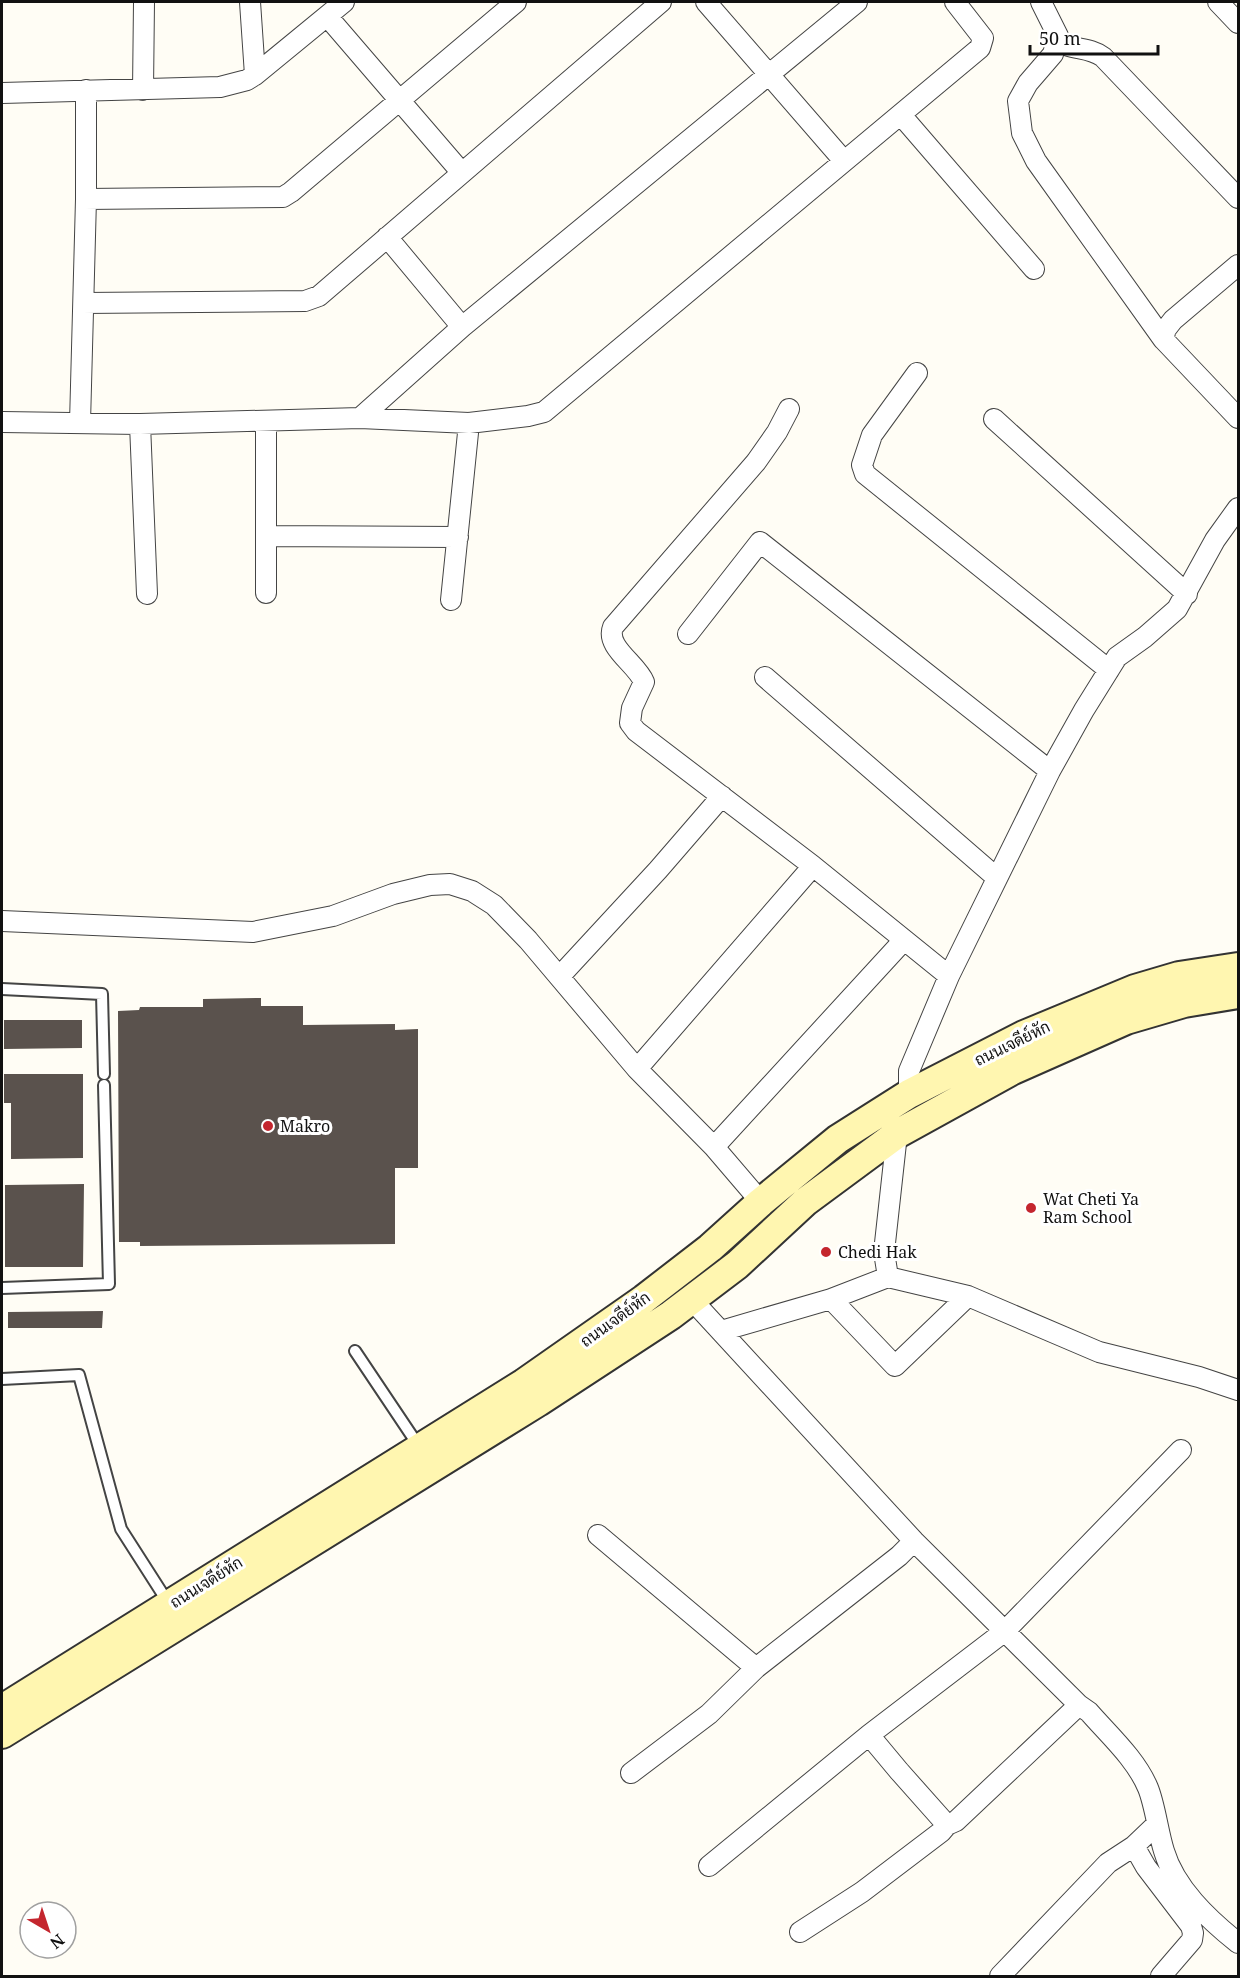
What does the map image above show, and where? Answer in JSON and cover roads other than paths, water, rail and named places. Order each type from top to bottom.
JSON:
[{"type":"main road","name":"ถนนเจดีย์หัก","points":[[2,1709],[525,1383],[644,1299],[710,1248],[838,1138],[909,1094],[1024,1035],[1135,989],[1179,976],[1239,967]]},
{"type":"main road","name":"ถนนเจดีย์หัก","points":[[2,1734],[538,1402],[692,1300],[736,1265],[805,1202],[897,1134],[1013,1071],[1126,1020],[1184,1003],[1239,994]]},
{"type":"street","points":[[142,90],[144,2]]},
{"type":"street","points":[[250,2],[255,75]]},
{"type":"street","points":[[2,93],[220,87],[247,80],[344,2]]},
{"type":"street","points":[[86,199],[283,197],[516,2]]},
{"type":"street","points":[[84,303],[305,301],[319,296],[661,2]]},
{"type":"street","points":[[706,2],[844,161]]},
{"type":"street","points":[[360,418],[462,327],[857,2]]},
{"type":"street","points":[[2,422],[140,424],[360,418],[469,423],[544,412],[980,48],[983,38],[955,2]]},
{"type":"street","points":[[1041,2],[1058,36],[1053,54],[1028,82],[1018,101],[1022,133],[1036,161],[1163,339],[1239,418]]},
{"type":"street","points":[[1218,2],[1239,23]]},
{"type":"street","points":[[327,16],[462,173]]},
{"type":"street","points":[[1057,40],[1063,45],[1088,50],[1103,57],[1239,198]]},
{"type":"street","points":[[80,423],[86,199],[86,90]]},
{"type":"street","points":[[901,115],[1034,269]]},
{"type":"street","points":[[387,237],[462,327]]},
{"type":"street","points":[[1163,339],[1166,329],[1173,320],[1239,265]]},
{"type":"street","points":[[917,373],[872,435],[862,465],[865,474],[1109,669]]},
{"type":"street","points":[[789,409],[777,432],[756,462],[614,627],[611,633],[614,644],[640,673],[644,682],[632,708],[630,723],[636,731],[813,866],[949,976]]},
{"type":"street","points":[[994,419],[1187,594]]},
{"type":"street","points":[[266,422],[266,593]]},
{"type":"street","points":[[451,600],[469,423]]},
{"type":"street","points":[[140,424],[147,594]]},
{"type":"street","points":[[909,1094],[909,1071],[949,976],[1050,771],[1084,710],[1117,657],[1169,618],[1187,594],[1215,540],[1235,520]]},
{"type":"street","points":[[266,536],[459,537]]},
{"type":"street","points":[[688,634],[760,542],[1050,771]]},
{"type":"street","points":[[765,677],[997,878]]},
{"type":"street","points":[[560,976],[658,870],[722,796]]},
{"type":"street","points":[[638,1069],[813,866]]},
{"type":"street","points":[[2,921],[253,932],[333,916],[393,894],[430,885],[450,884],[472,891],[494,905],[528,940],[638,1069],[714,1147],[761,1202]]},
{"type":"street","points":[[714,1147],[904,940]]},
{"type":"street","points":[[888,1276],[884,1252],[897,1134]]},
{"type":"street","points":[[721,1331],[831,1299],[888,1276],[968,1296],[1100,1352],[1199,1377],[1239,1390]]},
{"type":"street","points":[[831,1299],[895,1366],[968,1296]]},
{"type":"street","points":[[692,1300],[914,1541],[1079,1705],[1089,1712],[1138,1769],[1149,1790],[1156,1825],[1172,1872],[1219,1928],[1239,1943]]},
{"type":"street","points":[[709,1866],[869,1735],[1005,1630],[1181,1450]]},
{"type":"street","points":[[598,1534],[756,1668]]},
{"type":"street","points":[[631,1773],[709,1714],[756,1668],[899,1556],[914,1541]]},
{"type":"street","points":[[800,1932],[862,1892],[942,1832],[947,1825],[956,1821],[1079,1705]]},
{"type":"street","points":[[869,1735],[898,1772],[947,1825]]},
{"type":"street","points":[[1000,1977],[1107,1863],[1134,1846],[1156,1825]]},
{"type":"street","points":[[1134,1846],[1146,1867],[1191,1926],[1193,1933],[1192,1940],[1161,1977]]},
{"type":"lane","points":[[2,989],[102,994],[104,1074]]},
{"type":"lane","points":[[2,1288],[108,1284],[104,1085]]},
{"type":"lane","points":[[355,1352],[420,1448]]},
{"type":"lane","points":[[2,1379],[79,1375],[121,1529],[170,1604]]},
{"type":"place","name":"Makro","points":[[268,1126]]},
{"type":"place","name":"Wat Cheti Ya Ram School","points":[[1031,1208]]},
{"type":"place","name":"Chedi Hak","points":[[826,1252]]}]
